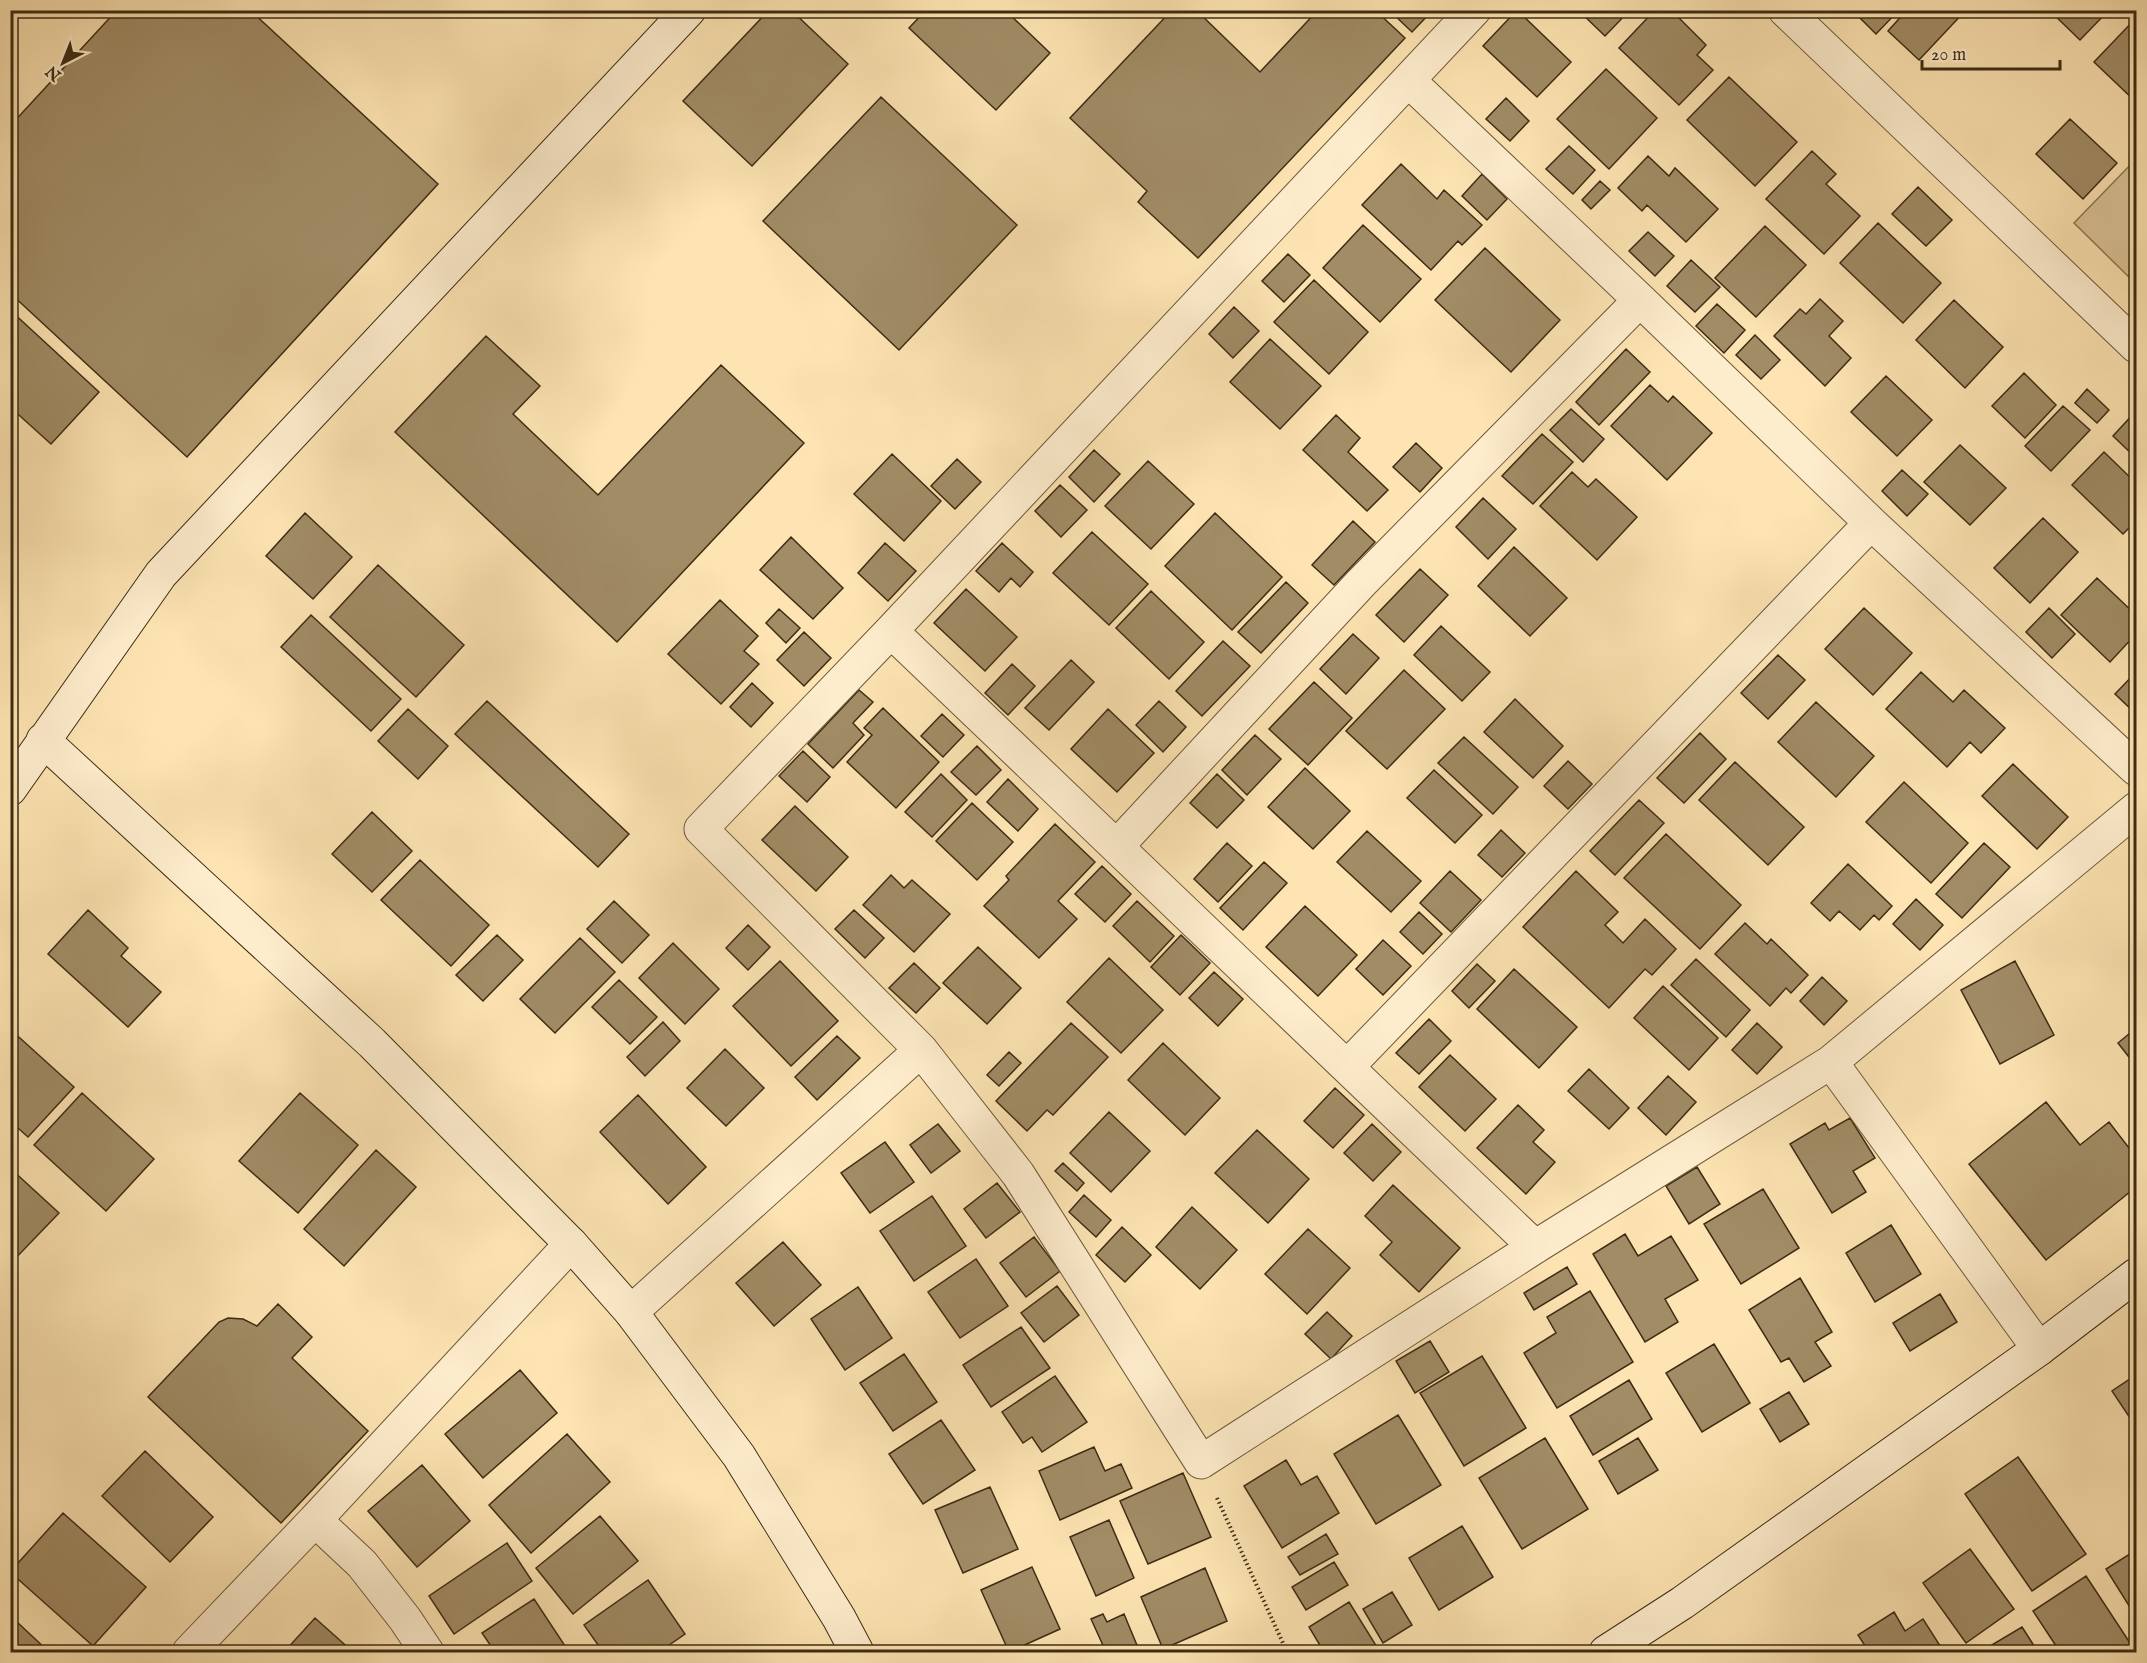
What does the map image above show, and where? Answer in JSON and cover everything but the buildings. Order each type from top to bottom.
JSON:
[{"type":"street","points":[[10,789],[161,574],[689,10]]},
{"type":"street","points":[[1474,10],[891,631],[700,829],[921,1050],[1018,1174],[1201,1462],[1535,1247],[1831,1062],[2136,809]]},
{"type":"street","points":[[1785,10],[2136,346]]},
{"type":"street","points":[[1409,81],[1871,523],[2136,769]]},
{"type":"street","points":[[1117,846],[1361,583],[1640,300]]},
{"type":"street","points":[[1347,1067],[1871,523]]},
{"type":"street","points":[[891,631],[1535,1247]]},
{"type":"street","points":[[43,740],[372,1043],[571,1244],[631,1312],[739,1456],[839,1618],[857,1653]]},
{"type":"street","points":[[631,1312],[921,1050]]},
{"type":"street","points":[[1831,1062],[2039,1349]]},
{"type":"street","points":[[189,1653],[571,1244]]},
{"type":"street","points":[[1606,1653],[1682,1603],[2039,1349],[2136,1275]]},
{"type":"street","points":[[315,1520],[362,1564],[405,1619],[427,1653]]},
{"type":"path","points":[[1201,1462],[1287,1653]]},
{"type":"shaded area","points":[[2136,159],[2136,284],[2074,223]]}]
